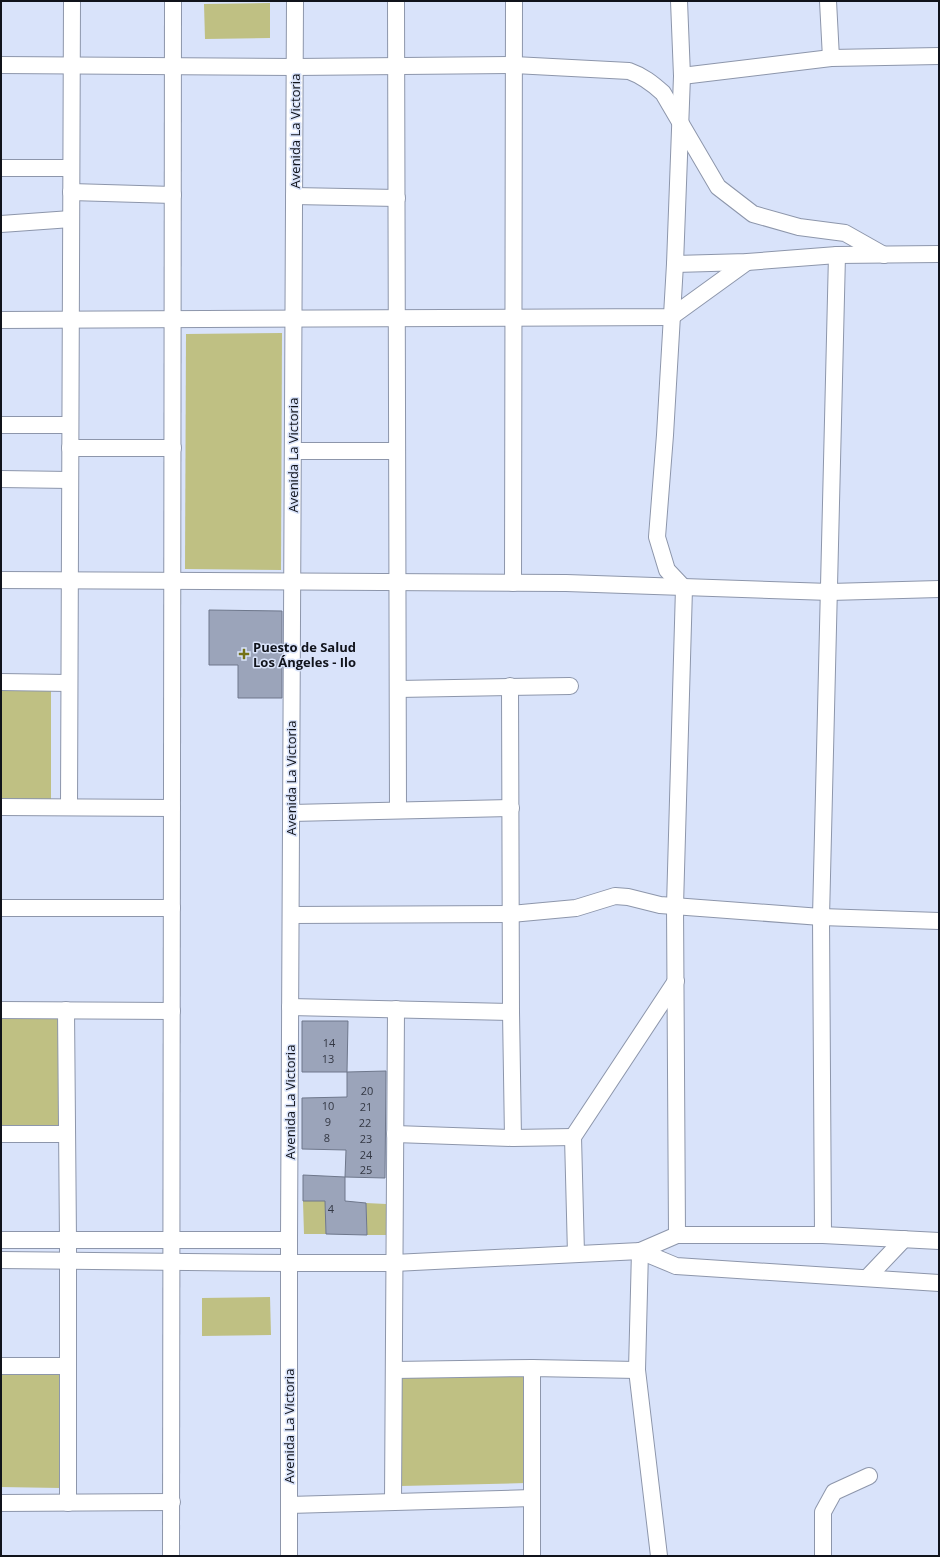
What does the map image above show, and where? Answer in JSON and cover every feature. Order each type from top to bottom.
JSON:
[{"type":"street","points":[[69,807],[72,1]]},
{"type":"street","points":[[171,1556],[173,1]]},
{"type":"street","name":"Avenida La Victoria","points":[[289,1556],[289,1240],[295,1]]},
{"type":"street","points":[[396,1],[398,810]]},
{"type":"street","points":[[513,583],[514,1]]},
{"type":"street","points":[[677,1235],[675,906],[684,588],[667,570],[656,537],[666,435],[671,317],[675,264],[682,76],[679,1]]},
{"type":"street","points":[[828,1],[830,58]]},
{"type":"street","points":[[682,76],[830,58],[939,56]]},
{"type":"street","points":[[1,65],[295,67],[514,65],[629,71],[641,75],[650,81],[662,93],[718,187],[753,214],[799,227],[844,233],[884,255]]},
{"type":"street","points":[[1,168],[71,168]]},
{"type":"street","points":[[71,192],[173,195]]},
{"type":"street","points":[[294,196],[396,198]]},
{"type":"street","points":[[1,224],[71,219]]},
{"type":"street","points":[[675,264],[747,262],[837,255],[939,254]]},
{"type":"street","points":[[824,1235],[821,917],[837,255]]},
{"type":"street","points":[[1,320],[671,317],[747,262]]},
{"type":"street","points":[[1,425],[70,425]]},
{"type":"street","points":[[70,448],[173,448]]},
{"type":"street","points":[[293,451],[397,451]]},
{"type":"street","points":[[1,479],[70,480]]},
{"type":"street","points":[[1,580],[566,583],[830,592],[939,589]]},
{"type":"street","points":[[1,682],[69,684]]},
{"type":"street","points":[[510,686],[513,1138]]},
{"type":"street","points":[[398,689],[570,686]]},
{"type":"street","points":[[1,807],[172,808]]},
{"type":"street","points":[[291,813],[511,808]]},
{"type":"street","points":[[291,915],[511,914],[576,908],[615,896],[628,897],[660,905],[821,917],[939,920]]},
{"type":"street","points":[[1,908],[172,908]]},
{"type":"street","points":[[576,1254],[573,1137],[676,981]]},
{"type":"street","points":[[290,1007],[511,1012]]},
{"type":"street","points":[[393,1502],[396,1009]]},
{"type":"street","points":[[1,1010],[172,1011]]},
{"type":"street","points":[[66,1010],[68,1502]]},
{"type":"street","points":[[1,1134],[67,1134]]},
{"type":"street","points":[[395,1134],[513,1138],[573,1137]]},
{"type":"street","points":[[1,1260],[394,1263],[640,1251],[677,1235],[824,1235],[939,1241]]},
{"type":"street","points":[[867,1278],[904,1239]]},
{"type":"street","points":[[1,1240],[289,1240]]},
{"type":"street","points":[[640,1251],[676,1266],[939,1283]]},
{"type":"street","points":[[640,1251],[637,1370],[659,1556]]},
{"type":"street","points":[[1,1366],[68,1366]]},
{"type":"street","points":[[394,1370],[532,1368],[637,1370]]},
{"type":"street","points":[[532,1368],[532,1556]]},
{"type":"street","points":[[823,1556],[823,1512],[834,1492],[869,1476]]},
{"type":"street","points":[[289,1505],[532,1498]]},
{"type":"street","points":[[1,1503],[172,1502]]},
{"type":"green space","points":[[270,3],[270,38],[205,39],[204,4]]},
{"type":"green space","points":[[282,333],[281,570],[185,569],[186,334]]},
{"type":"green space","points":[[1,688],[51,689],[51,801],[1,801]]},
{"type":"green space","points":[[1,1015],[60,1015],[60,1126],[1,1126]]},
{"type":"green space","points":[[303,1201],[325,1201],[326,1234],[304,1234]]},
{"type":"green space","points":[[366,1203],[386,1204],[387,1235],[367,1235]]},
{"type":"green space","points":[[270,1297],[271,1335],[202,1336],[202,1298]]},
{"type":"green space","points":[[1,1373],[60,1374],[60,1488],[1,1487]]},
{"type":"green space","points":[[527,1374],[526,1483],[401,1486],[401,1377]]},
{"type":"building","points":[[209,610],[282,611],[282,698],[238,698],[238,665],[209,665]]},
{"type":"building","points":[[302,1021],[348,1021],[347,1072],[302,1072]]},
{"type":"building","points":[[386,1071],[385,1178],[345,1177],[346,1150],[302,1149],[302,1098],[347,1097],[347,1072]]},
{"type":"building","points":[[303,1175],[345,1177],[345,1201],[366,1203],[367,1235],[326,1234],[325,1201],[303,1201]]},
{"type":"place","name":"Puesto de Salud Los Ángeles - Ilo","points":[[244,654]]}]
